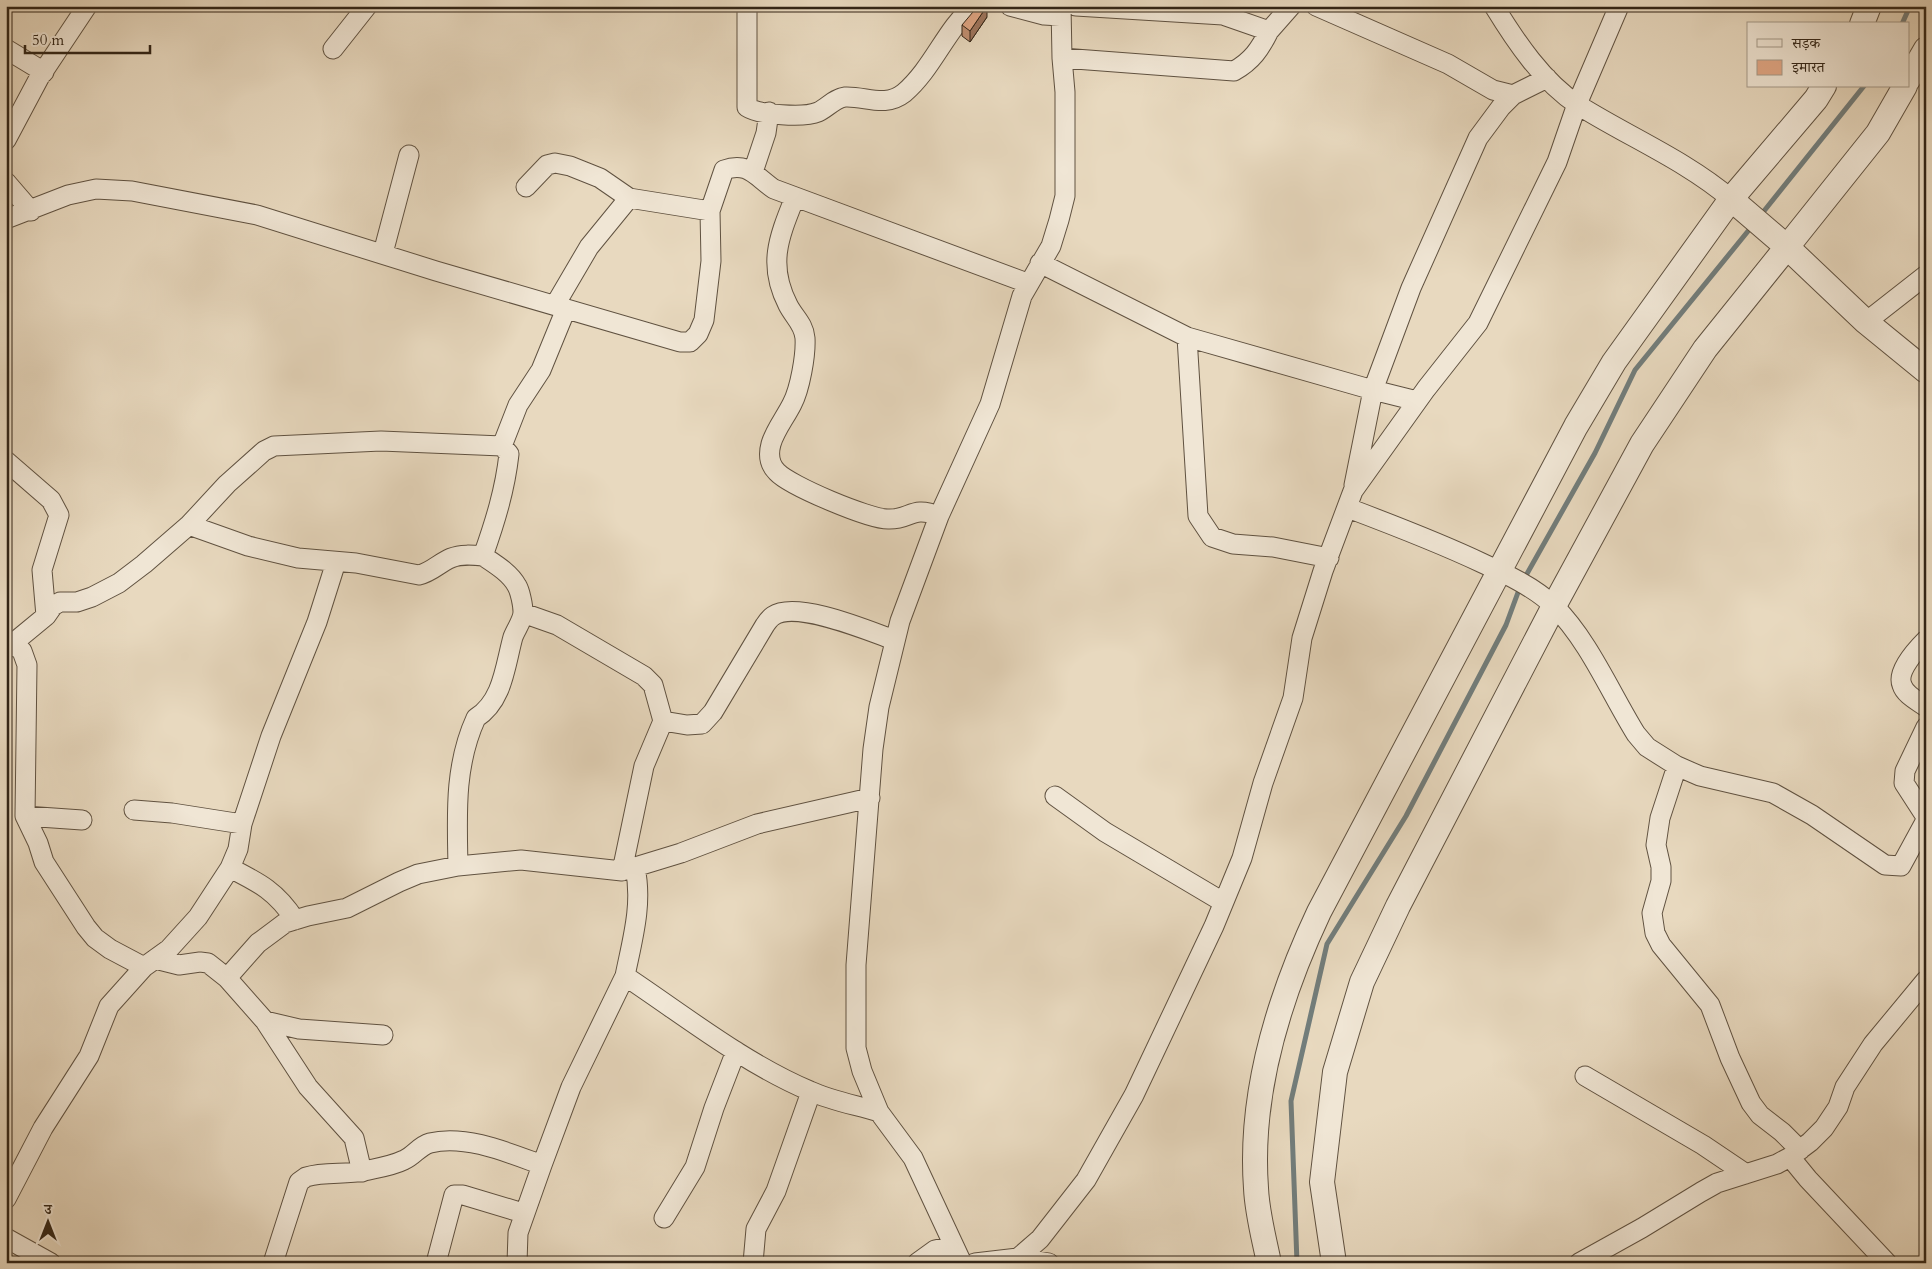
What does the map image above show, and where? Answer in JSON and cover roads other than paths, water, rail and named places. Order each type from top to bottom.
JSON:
[{"type":"street","points":[[333,49],[367,6]]},
{"type":"street","points":[[747,6],[747,107],[753,111],[792,115],[815,113],[844,97],[883,102],[903,94],[925,71],[958,20],[973,6]]},
{"type":"street","points":[[962,1263],[913,1158],[880,1112],[862,1071],[856,1048],[856,965],[874,741],[894,640],[938,516],[990,404],[1022,296],[1051,246],[1065,196],[1065,92],[1061,11],[1044,15],[1010,6]]},
{"type":"street","points":[[1076,6],[1223,14],[1269,31]]},
{"type":"street","points":[[1062,58],[1234,71],[1248,64],[1260,49],[1269,31],[1291,6]]},
{"type":"street","points":[[1316,6],[1448,64],[1493,90],[1513,95]]},
{"type":"street","points":[[1494,6],[1508,28],[1547,78],[1577,104],[1708,180],[1780,240],[1866,322],[1926,371]]},
{"type":"street","points":[[1350,500],[1417,401],[1478,324],[1557,162],[1577,104],[1619,6]]},
{"type":"street","points":[[1863,22],[1869,6]]},
{"type":"street","points":[[6,140],[81,8]]},
{"type":"street","points":[[6,49],[44,72]]},
{"type":"street","points":[[1910,77],[1926,49]]},
{"type":"street","points":[[1018,1258],[1040,1239],[1086,1180],[1134,1096],[1223,902],[1242,858],[1263,783],[1293,698],[1302,638],[1350,500],[1373,390],[1411,288],[1478,138],[1501,107],[1513,95],[1547,78]]},
{"type":"street","points":[[1268,1263],[1256,1188],[1256,1150],[1260,1102],[1271,1038],[1296,962],[1319,912],[1509,576],[1576,426],[1614,362],[1823,88]]},
{"type":"street","points":[[1334,1263],[1322,1182],[1335,1072],[1362,982],[1546,600],[1642,444],[1780,240],[1878,133],[1904,88]]},
{"type":"street","points":[[753,172],[766,133],[769,112]]},
{"type":"street","points":[[383,253],[409,155]]},
{"type":"street","points":[[526,187],[547,165],[555,163],[570,166],[600,178],[629,198],[710,211]]},
{"type":"street","points":[[6,219],[68,195],[96,189],[132,191],[257,215],[436,271],[680,342],[690,342],[698,334],[704,320],[710,261],[710,211],[724,170],[741,166],[753,172],[774,189],[1028,283]]},
{"type":"street","points":[[6,182],[31,210]]},
{"type":"street","points":[[795,197],[778,243],[775,269],[778,287],[790,309],[799,320],[805,338],[798,390],[771,445],[771,463],[778,474],[801,487],[864,515],[888,520],[915,511],[927,512],[938,516]]},
{"type":"street","points":[[502,446],[518,405],[541,370],[561,307],[589,247],[629,198]]},
{"type":"street","points":[[1040,263],[1186,337],[1417,401]]},
{"type":"street","points":[[1866,322],[1926,275]]},
{"type":"street","points":[[1186,337],[1198,516],[1205,530],[1212,538],[1233,544],[1273,547],[1329,558]]},
{"type":"street","points":[[362,1172],[354,1138],[308,1087],[265,1021],[227,978],[208,964],[200,962],[179,965],[150,963],[110,948],[95,938],[86,927],[44,862],[33,830],[25,816],[27,665],[22,651],[9,646],[46,616],[53,606],[60,602],[77,602],[92,597],[119,583],[189,525],[227,484],[264,451],[274,446],[381,440],[502,446],[509,454],[506,479],[498,514],[483,556]]},
{"type":"street","points":[[6,461],[51,500],[59,515],[42,570],[46,616]]},
{"type":"street","points":[[1350,500],[1509,576],[1546,600],[1590,656],[1636,734],[1647,747],[1677,766],[1700,776],[1773,793],[1812,815],[1885,865],[1901,866],[1926,818],[1904,783],[1905,771],[1926,727]]},
{"type":"street","points":[[189,525],[248,546],[298,558],[356,563],[419,574],[429,573],[449,559],[462,555],[483,556],[508,574],[518,587],[523,613],[515,631],[504,677],[496,697],[487,711],[476,718],[464,755],[457,784],[458,866]]},
{"type":"street","points":[[6,1199],[43,1128],[89,1056],[109,1006],[150,963],[169,949],[198,917],[230,868],[238,849],[242,824],[271,736],[317,622],[336,562]]},
{"type":"street","points":[[663,721],[687,725],[702,724],[714,712],[764,625],[773,616],[801,612],[826,617],[894,640]]},
{"type":"street","points":[[517,1263],[518,1233],[523,1213],[571,1087],[626,976],[637,910],[639,884],[628,870],[644,766],[663,721],[653,685],[644,676],[557,626],[523,613]]},
{"type":"street","points":[[1926,640],[1901,674],[1902,685],[1909,695],[1926,707]]},
{"type":"street","points":[[1677,766],[1660,818],[1656,845],[1661,867],[1661,881],[1652,913],[1655,933],[1661,946],[1710,1005],[1730,1058],[1751,1103],[1760,1115],[1782,1132],[1808,1179],[1887,1263]]},
{"type":"street","points":[[1055,796],[1105,832],[1223,902]]},
{"type":"street","points":[[227,978],[258,943],[279,927],[295,920],[347,908],[399,882],[438,869],[540,861],[628,870],[681,853],[757,824],[870,798]]},
{"type":"street","points":[[134,810],[172,813],[242,824]]},
{"type":"street","points":[[25,816],[82,820]]},
{"type":"street","points":[[230,868],[262,884],[282,901],[295,920]]},
{"type":"street","points":[[626,976],[736,1052],[811,1092],[880,1112]]},
{"type":"street","points":[[1579,1263],[1718,1183],[1795,1154],[1824,1128],[1838,1107],[1845,1088],[1873,1044],[1926,980]]},
{"type":"street","points":[[265,1021],[299,1029],[383,1035]]},
{"type":"street","points":[[664,1218],[695,1167],[714,1108],[736,1052]]},
{"type":"street","points":[[1585,1076],[1703,1145],[1746,1174]]},
{"type":"street","points":[[753,1263],[756,1229],[776,1191],[811,1092]]},
{"type":"street","points":[[272,1263],[299,1182],[313,1175],[362,1172],[406,1159],[419,1148],[435,1143],[455,1142],[490,1148],[542,1165]]},
{"type":"street","points":[[436,1263],[454,1195],[463,1195],[523,1213]]},
{"type":"street","points":[[6,1238],[51,1263]]},
{"type":"street","points":[[917,1263],[935,1250],[953,1246]]},
{"type":"street","points":[[975,1263],[1018,1258],[1049,1263]]},
{"type":"waterway","points":[[1903,22],[1910,6]]},
{"type":"waterway","points":[[1760,216],[1862,88]]},
{"type":"waterway","points":[[1524,579],[1595,453],[1635,370],[1753,225]]},
{"type":"waterway","points":[[1297,1263],[1291,1101],[1327,944],[1406,816],[1506,625],[1520,587]]}]
